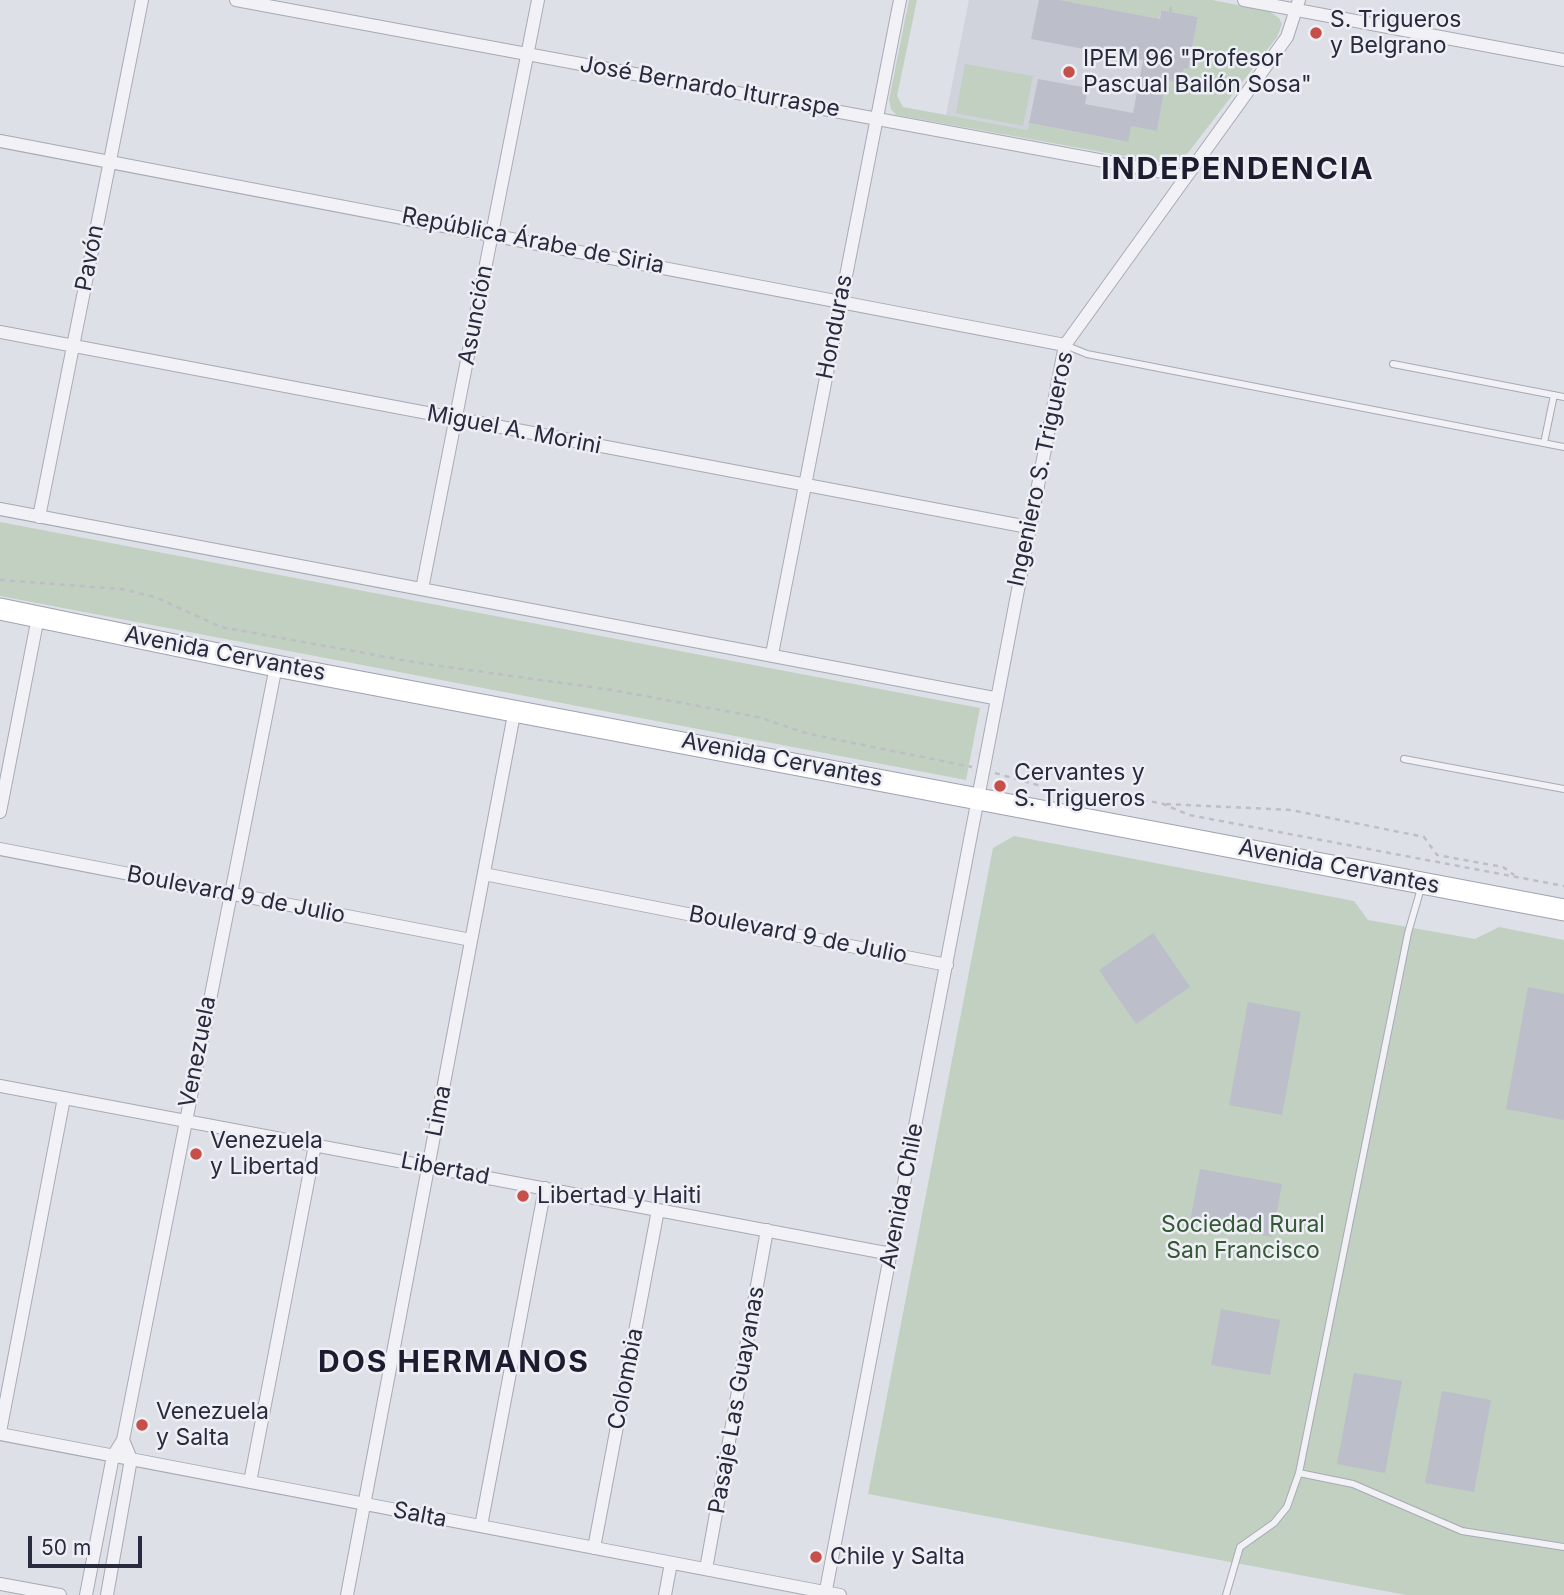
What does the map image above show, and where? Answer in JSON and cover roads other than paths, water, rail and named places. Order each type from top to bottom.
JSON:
[{"type":"main road","name":"Avenida Cervantes","points":[[0,609],[276,666],[1564,909]]},
{"type":"street","name":"Pavón","points":[[39,517],[142,0]]},
{"type":"street","name":"José Bernardo Iturraspe","points":[[236,0],[1185,176]]},
{"type":"street","name":"Asunción","points":[[422,589],[538,0]]},
{"type":"street","name":"Honduras","points":[[772,654],[901,0]]},
{"type":"street","points":[[1244,0],[1298,5],[1564,60]]},
{"type":"street","name":"Ingeniero S. Trigueros","points":[[979,798],[995,698],[1065,345],[1287,37],[1298,5]]},
{"type":"street","name":"República Árabe de Siria","points":[[0,141],[1065,345]]},
{"type":"street","name":"Miguel A. Morini","points":[[0,332],[1028,527]]},
{"type":"street","points":[[0,509],[995,698]]},
{"type":"street","points":[[0,812],[38,617]]},
{"type":"street","name":"Venezuela","points":[[86,1595],[113,1456],[123,1440],[276,666]]},
{"type":"street","name":"Lima","points":[[346,1595],[515,709]]},
{"type":"street","name":"Avenida Chile","points":[[825,1594],[979,798]]},
{"type":"street","name":"Boulevard 9 de Julio","points":[[0,849],[471,940]]},
{"type":"street","name":"Boulevard 9 de Julio","points":[[484,874],[947,965]]},
{"type":"street","name":"Libertad","points":[[0,1086],[891,1254]]},
{"type":"street","points":[[0,1433],[64,1098]]},
{"type":"street","points":[[250,1482],[315,1145]]},
{"type":"street","points":[[481,1526],[545,1188]]},
{"type":"street","name":"Colombia","points":[[594,1548],[659,1210]]},
{"type":"street","name":"Pasaje Las Guayanas","points":[[706,1569],[767,1230]]},
{"type":"street","name":"Salta","points":[[0,1433],[840,1595]]},
{"type":"street","points":[[107,1595],[131,1459],[123,1440]]},
{"type":"street","points":[[665,1595],[671,1563]]},
{"type":"street","points":[[0,1584],[60,1595]]},
{"type":"lane","points":[[1065,345],[1087,354],[1564,447]]},
{"type":"lane","points":[[1393,363],[1564,397]]},
{"type":"lane","points":[[1544,443],[1554,396]]},
{"type":"lane","points":[[1404,759],[1564,789]]},
{"type":"lane","points":[[1226,1595],[1240,1547],[1274,1523],[1287,1507],[1299,1473],[1408,933],[1423,883]]},
{"type":"lane","points":[[1299,1473],[1353,1484],[1462,1531],[1564,1548]]},
{"type":"place","name":"S. Trigueros y Belgrano","points":[[1316,33]]},
{"type":"place","name":"IPEM 96 \"Profesor Pascual Bailón Sosa\"","points":[[1069,72]]},
{"type":"place","name":"Cervantes y S. Trigueros","points":[[1000,786]]},
{"type":"place","name":"Venezuela y Libertad","points":[[196,1154]]},
{"type":"place","name":"Libertad y Haiti","points":[[523,1196]]},
{"type":"place","name":"Venezuela y Salta","points":[[142,1425]]},
{"type":"place","name":"Chile y Salta","points":[[816,1557]]},
{"type":"district","name":"INDEPENDENCIA","points":[[1238,170]]},
{"type":"district","name":"DOS HERMANOS","points":[[454,1363]]},
{"type":"park label","name":"Sociedad Rural San Francisco","points":[[1243,1238]]}]
